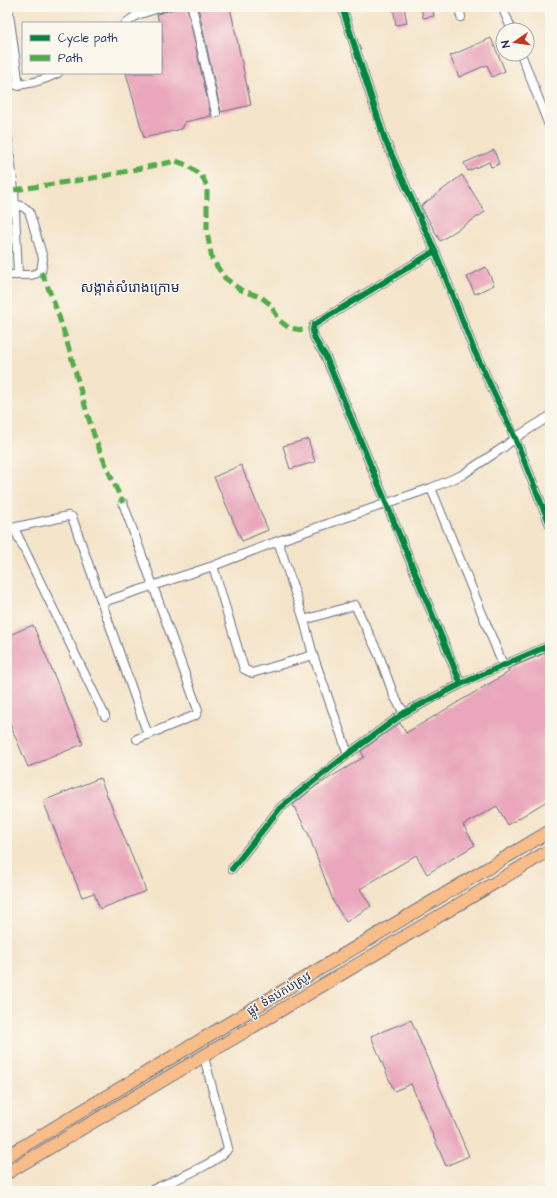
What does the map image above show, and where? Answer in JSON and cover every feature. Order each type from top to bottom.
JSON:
[{"type":"main road","name":"ផ្លូវ ទំនប់កប់ស្រូវ","points":[[7,1156],[550,831]]},
{"type":"main road","name":"ផ្លូវ ទំនប់កប់ស្រូវ","points":[[7,1173],[550,850]]},
{"type":"street","points":[[8,7],[19,86]]},
{"type":"street","points":[[127,22],[136,11],[162,7]]},
{"type":"street","points":[[192,7],[216,113]]},
{"type":"street","points":[[342,7],[385,140],[435,252],[474,350],[515,438],[550,525]]},
{"type":"street","points":[[459,7],[461,17]]},
{"type":"street","points":[[502,7],[509,22]]},
{"type":"street","points":[[524,62],[550,128]]},
{"type":"street","points":[[7,84],[19,86],[46,79],[56,74]]},
{"type":"street","points":[[7,132],[15,204],[11,216],[18,275]]},
{"type":"street","points":[[7,275],[31,275],[41,272],[43,258],[28,211],[15,204]]},
{"type":"street","points":[[435,252],[314,325],[312,329],[313,335],[325,355],[387,502],[461,684]]},
{"type":"street","points":[[102,602],[213,566],[387,502],[431,488],[462,475],[515,438],[550,416]]},
{"type":"street","points":[[431,488],[503,665]]},
{"type":"street","points":[[123,503],[198,710],[196,715],[137,739]]},
{"type":"street","points":[[104,716],[9,526],[70,515],[148,735]]},
{"type":"street","points":[[278,541],[304,620],[313,655],[348,754]]},
{"type":"street","points":[[213,566],[244,669],[252,673],[313,655]]},
{"type":"street","points":[[304,620],[355,605],[379,656],[394,696],[404,713]]},
{"type":"street","points":[[232,869],[280,808],[348,754],[404,713],[461,684],[550,644]]},
{"type":"street","points":[[150,1191],[215,1160],[226,1153],[228,1148],[204,1057]]},
{"type":"building","points":[[180,7],[187,7],[211,116],[185,122],[182,129],[144,138],[126,74],[162,74],[162,22],[159,22],[157,14]]},
{"type":"building","points":[[198,7],[230,7],[251,105],[221,112]]},
{"type":"building","points":[[393,7],[404,7],[407,23],[396,25]]},
{"type":"building","points":[[421,7],[432,7],[434,16],[423,18]]},
{"type":"building","points":[[491,38],[495,47],[495,62],[501,62],[505,71],[492,77],[487,65],[459,77],[450,56]]},
{"type":"building","points":[[494,150],[499,164],[491,167],[489,162],[468,171],[464,163]]},
{"type":"building","points":[[462,175],[485,212],[440,241],[421,206]]},
{"type":"building","points":[[486,267],[494,285],[475,294],[467,277]]},
{"type":"building","points":[[308,439],[315,462],[290,469],[283,446]]},
{"type":"building","points":[[241,465],[268,530],[242,541],[214,477]]},
{"type":"building","points":[[33,625],[83,744],[28,767],[7,717],[7,636]]},
{"type":"building","points":[[550,651],[550,799],[508,825],[497,806],[463,825],[475,845],[427,874],[416,855],[360,889],[371,906],[346,922],[334,903],[308,833],[293,805],[316,786],[364,757],[361,751],[400,723],[406,733],[509,672],[508,669]]},
{"type":"building","points":[[100,778],[146,891],[100,909],[94,893],[82,897],[43,801]]},
{"type":"building","points":[[411,1020],[469,1156],[446,1166],[411,1084],[394,1091],[371,1036]]},
{"type":"marked path","points":[[14,190],[99,177],[176,161],[187,165],[202,176],[207,187],[207,232],[212,259],[225,278],[241,290],[261,297],[270,304],[280,321],[289,328],[302,330],[312,329]]},
{"type":"marked path","points":[[41,272],[50,292],[64,332],[94,435],[123,503]]},
{"type":"cycle path","points":[[342,7],[385,140],[435,251],[474,350],[515,438],[550,525]]},
{"type":"cycle path","points":[[435,251],[314,325],[313,333],[325,355],[461,684]]},
{"type":"cycle path","points":[[232,869],[280,808],[348,754],[404,713],[461,684],[550,645]]},
{"type":"district","name":"សង្កាត់សំរោងក្រោម","points":[[130,288]]}]
